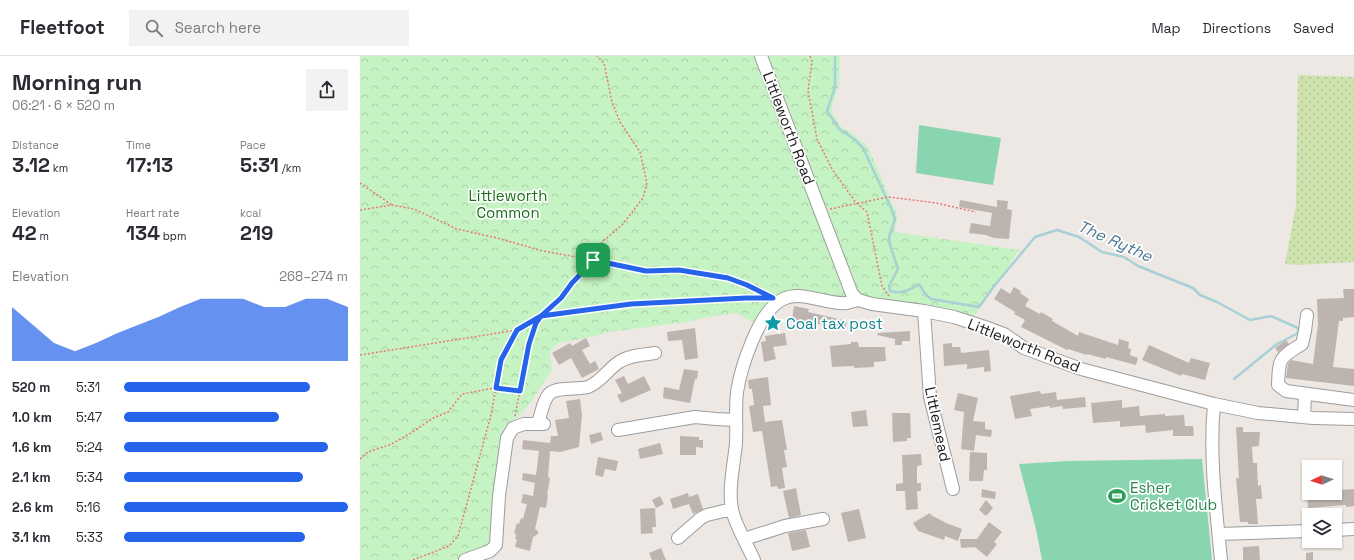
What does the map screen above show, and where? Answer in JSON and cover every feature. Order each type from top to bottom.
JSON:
[{"type":"street","name":"Littleworth Road","points":[[762,56],[852,294],[858,300],[872,304],[924,311],[954,317],[1004,334],[1024,348],[1081,369],[1214,404],[1258,413],[1354,419]]},
{"type":"street","points":[[754,560],[734,518],[732,509],[732,482],[736,438],[737,391],[745,361],[757,331],[774,304],[785,298],[799,297],[846,303],[858,300]]},
{"type":"street","name":"Littlemead","points":[[924,311],[930,397],[953,489]]},
{"type":"street","points":[[1307,315],[1302,344],[1283,356],[1281,360],[1278,385],[1286,391],[1354,400]]},
{"type":"street","points":[[465,560],[490,551],[496,545],[497,513],[507,438],[513,428],[524,424],[541,423],[546,399],[549,394],[554,391],[587,387],[596,383],[620,361],[655,353]]},
{"type":"street","points":[[1304,417],[1305,394]]},
{"type":"street","points":[[1214,404],[1212,450],[1221,560]]},
{"type":"street","points":[[618,430],[695,417],[736,420]]},
{"type":"street","points":[[676,538],[701,518],[707,515],[732,509]]},
{"type":"street","points":[[744,539],[786,526],[823,519]]},
{"type":"street","points":[[1342,530],[1354,529]]},
{"type":"street","points":[[1219,534],[1302,531]]},
{"type":"path","points":[[360,355],[517,330],[541,316],[561,298],[572,283],[592,262],[602,242],[622,225],[643,198],[647,183],[640,152],[620,122],[612,102],[604,63],[597,56]]},
{"type":"path","points":[[810,56],[812,61],[808,91],[817,139],[832,169],[856,203],[867,212],[882,286],[889,296],[890,306]]},
{"type":"path","points":[[360,183],[392,205]]},
{"type":"path","points":[[820,210],[888,197],[936,203],[976,212]]},
{"type":"path","points":[[360,210],[392,205],[414,208],[457,229],[543,251],[646,271],[679,270],[728,278],[747,285],[773,298],[631,304],[541,316],[536,323],[529,344],[513,428]]},
{"type":"path","points":[[413,560],[449,546],[458,536],[491,415],[501,360],[517,330]]},
{"type":"path","points":[[360,459],[368,452],[392,444],[433,418],[448,412],[462,394],[496,388],[520,391]]},
{"type":"green space","name":"Littleworth Common","points":[[360,56],[840,56],[839,85],[831,109],[840,126],[853,134],[868,147],[898,217],[894,232],[1019,250],[971,321],[799,297],[764,310],[752,322],[736,313],[687,322],[608,332],[591,337],[558,343],[550,352],[552,370],[530,403],[519,416],[504,428],[501,438],[489,542],[486,546],[481,550],[454,560],[360,560]]},
{"type":"green space","points":[[1298,75],[1354,77],[1354,262],[1297,265],[1285,264],[1296,205]]},
{"type":"green space","points":[[919,125],[1001,138],[993,185],[916,173]]},
{"type":"green space","name":"Esher Cricket Club","points":[[1202,459],[1212,560],[1042,560],[1036,529],[1019,464],[1068,461]]},
{"type":"building","points":[[960,200],[997,207],[997,200],[1008,201],[1007,209],[1012,210],[1009,239],[994,238],[986,235],[969,233],[971,223],[990,226],[992,213],[959,207]]},
{"type":"building","points":[[1014,287],[1021,291],[1020,293],[1029,299],[1025,306],[1040,314],[1041,312],[1053,319],[1052,321],[1078,336],[1079,332],[1118,345],[1119,339],[1129,342],[1128,348],[1131,349],[1130,355],[1138,358],[1136,365],[1106,357],[1106,359],[1067,350],[1021,327],[1025,320],[1014,314],[1015,312],[994,299],[1001,288],[1010,294]]},
{"type":"building","points":[[1343,289],[1354,289],[1354,317],[1343,318],[1343,321],[1339,321],[1333,367],[1354,369],[1354,386],[1286,378],[1288,364],[1291,360],[1313,364],[1318,324],[1317,299],[1344,298]]},
{"type":"building","points":[[794,306],[809,309],[808,312],[847,321],[845,328],[792,320]]},
{"type":"building","points":[[695,328],[698,358],[685,360],[682,340],[668,341],[667,332]]},
{"type":"building","points":[[910,331],[910,341],[902,341],[902,345],[895,345],[895,339],[877,335],[878,333]]},
{"type":"building","points":[[785,333],[787,345],[773,347],[776,359],[764,362],[761,342],[766,341],[765,336]]},
{"type":"building","points":[[586,338],[590,346],[582,350],[590,364],[595,361],[599,369],[582,378],[571,358],[559,365],[552,353],[570,343],[572,346]]},
{"type":"building","points":[[1286,340],[1289,344],[1278,352],[1275,348]]},
{"type":"building","points":[[851,342],[858,342],[859,347],[885,347],[886,361],[874,362],[874,367],[832,367],[830,346],[851,344]]},
{"type":"building","points":[[952,343],[952,347],[960,347],[961,353],[989,350],[991,371],[984,372],[984,367],[967,369],[967,364],[944,366],[943,344]]},
{"type":"building","points":[[1149,345],[1189,363],[1191,358],[1210,363],[1205,380],[1182,374],[1181,376],[1142,360]]},
{"type":"building","points":[[684,369],[698,371],[690,403],[663,398],[664,387],[679,390]]},
{"type":"building","points":[[624,376],[628,384],[644,376],[651,390],[621,403],[617,395],[622,393],[615,380]]},
{"type":"building","points":[[768,377],[771,405],[763,406],[765,422],[782,420],[787,450],[784,450],[787,467],[782,468],[785,488],[778,489],[777,486],[771,487],[762,431],[753,432],[749,406],[754,405],[752,389],[749,389],[748,380]]},
{"type":"building","points":[[1040,391],[1041,394],[1056,392],[1057,400],[1085,397],[1086,407],[1063,409],[1062,406],[1050,408],[1050,406],[1030,409],[1032,416],[1015,419],[1010,396]]},
{"type":"building","points":[[958,393],[978,398],[973,421],[985,422],[985,429],[992,430],[991,437],[976,435],[974,451],[961,449],[964,412],[954,410]]},
{"type":"building","points":[[580,399],[582,415],[579,447],[560,452],[550,451],[548,477],[550,478],[548,495],[546,508],[540,507],[535,529],[538,531],[538,534],[533,537],[530,551],[515,547],[517,539],[515,539],[516,534],[514,533],[517,523],[519,524],[521,518],[523,519],[527,504],[521,503],[523,494],[533,496],[535,483],[522,480],[523,473],[536,475],[539,451],[522,449],[523,440],[550,443],[551,436],[558,436],[555,420],[569,418],[566,401]]},
{"type":"building","points":[[1122,400],[1122,408],[1139,406],[1140,416],[1165,414],[1165,416],[1184,415],[1185,426],[1193,426],[1194,436],[1173,436],[1173,430],[1146,433],[1145,425],[1120,427],[1120,421],[1093,423],[1091,403]]},
{"type":"building","points":[[866,410],[868,426],[853,427],[851,412]]},
{"type":"building","points":[[892,413],[910,413],[911,438],[907,438],[907,441],[893,442]]},
{"type":"building","points":[[1236,427],[1243,427],[1243,432],[1260,432],[1259,446],[1252,447],[1253,463],[1257,463],[1258,486],[1261,485],[1262,499],[1256,499],[1258,524],[1240,522],[1236,478],[1239,478]]},
{"type":"building","points":[[601,432],[603,440],[591,444],[589,435]]},
{"type":"building","points":[[680,436],[699,437],[699,440],[703,440],[703,448],[696,447],[696,455],[680,455]]},
{"type":"building","points":[[660,443],[663,454],[640,459],[638,449]]},
{"type":"building","points":[[970,452],[987,453],[987,470],[984,470],[983,481],[969,481]]},
{"type":"building","points":[[921,454],[922,465],[917,466],[917,483],[921,483],[921,491],[917,491],[918,509],[906,510],[905,491],[896,491],[896,484],[903,483],[902,455]]},
{"type":"building","points":[[598,457],[618,461],[616,471],[605,469],[603,477],[595,475]]},
{"type":"building","points":[[796,488],[801,515],[789,518],[783,491]]},
{"type":"building","points":[[982,489],[996,492],[995,499],[981,497]]},
{"type":"building","points":[[1354,489],[1354,506],[1346,507],[1346,505],[1308,508],[1307,500],[1342,500],[1342,490]]},
{"type":"building","points":[[688,493],[689,497],[698,494],[703,509],[693,514],[689,504],[673,509],[670,499]]},
{"type":"building","points":[[660,496],[664,504],[656,508],[652,500]]},
{"type":"building","points":[[986,500],[993,508],[986,516],[979,510]]},
{"type":"building","points":[[655,508],[656,527],[652,527],[653,533],[641,534],[640,509]]},
{"type":"building","points":[[859,509],[866,538],[848,542],[841,513]]},
{"type":"building","points":[[930,513],[946,523],[962,529],[958,541],[945,536],[944,540],[918,531],[913,523]]},
{"type":"building","points":[[989,522],[1002,532],[994,542],[997,544],[987,557],[975,547],[961,548],[960,539],[977,539]]},
{"type":"building","points":[[806,530],[810,547],[792,551],[788,533]]},
{"type":"building","points":[[1259,546],[1260,560],[1243,560],[1243,547]]},
{"type":"building","points":[[661,548],[666,560],[652,560],[649,553]]},
{"type":"building","points":[[1313,552],[1313,560],[1306,560],[1306,553]]},
{"type":"waterway","name":"The Rythe","points":[[835,56],[835,87],[827,111],[839,129],[854,139],[863,148],[895,219],[889,237],[890,245],[898,269],[889,286],[890,291],[905,291],[919,284],[926,295],[931,299],[979,307],[995,285],[1035,237],[1057,230],[1079,237],[1102,252],[1124,257],[1138,266],[1193,288],[1200,295],[1217,302],[1250,320],[1271,316],[1298,328],[1298,333],[1277,344],[1234,379]]},
{"type":"place","name":"Coal tax post","points":[[773,323]]},
{"type":"place","name":"Esher Cricket Club","points":[[1117,496]]},
{"type":"route","points":[[593,260],[572,283],[561,298],[541,316],[536,323],[529,344],[520,391],[496,388],[501,360],[517,330],[541,316],[631,304],[773,298],[747,285],[728,278],[679,270],[646,271],[593,260]]}]
